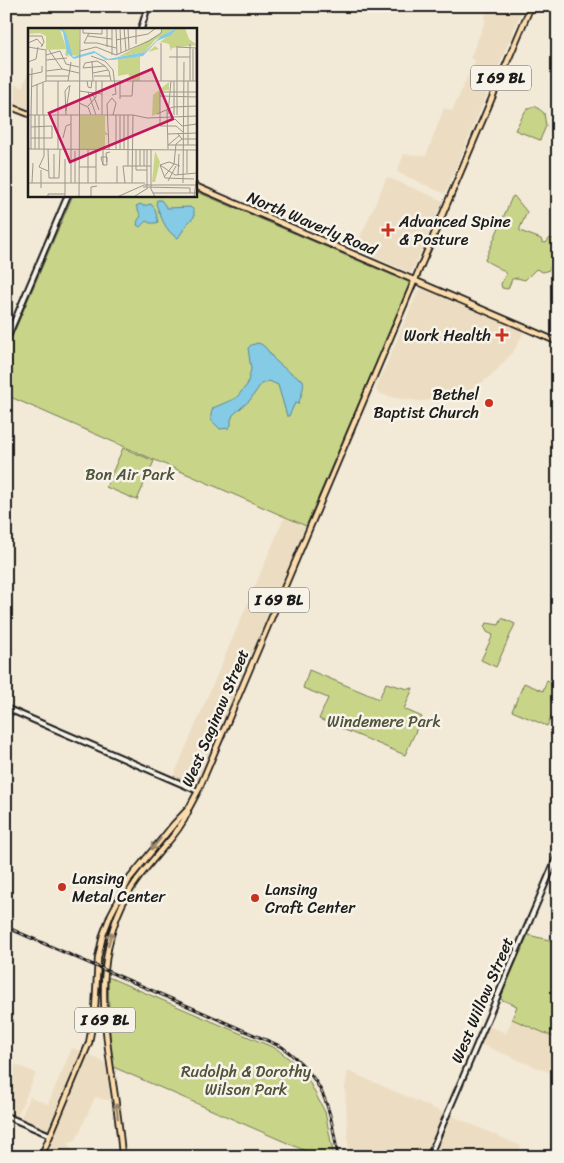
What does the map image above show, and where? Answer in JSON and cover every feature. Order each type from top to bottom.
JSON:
[{"type":"main road","name":"I 69 BL","points":[[416,281],[531,6]]},
{"type":"main road","points":[[6,105],[28,114]]},
{"type":"main road","name":"North Waverly Road","points":[[196,186],[558,342]]},
{"type":"main road","name":"West Saginaw Street","points":[[41,1157],[89,1043],[95,1009],[98,958],[110,914],[119,895],[136,869],[189,808],[198,791],[416,281]]},
{"type":"main road","name":"I 69 BL","points":[[122,1157],[104,1005],[103,979],[106,956],[116,919],[127,896],[143,872],[178,830],[185,820],[189,808]]},
{"type":"street","points":[[141,28],[148,6]]},
{"type":"street","points":[[6,341],[68,196]]},
{"type":"street","points":[[6,708],[198,791]]},
{"type":"street","name":"West Willow Street","points":[[429,1157],[558,854]]},
{"type":"street","points":[[6,1116],[50,1135]]},
{"type":"shaded area","points":[[489,6],[524,6],[445,194],[397,172],[404,154],[426,156],[444,108],[452,111],[475,61],[470,58],[486,20],[484,18]]},
{"type":"shaded area","points":[[28,74],[28,110],[6,100],[13,84],[22,87]]},
{"type":"shaded area","points":[[387,177],[443,201],[411,273],[355,249]]},
{"type":"shaded area","points":[[421,289],[428,290],[521,330],[523,334],[513,352],[497,370],[484,381],[465,392],[444,399],[422,401],[395,398],[378,393],[376,389],[417,293]]},
{"type":"shaded area","points":[[284,518],[306,527],[260,635],[198,791],[172,780]]},
{"type":"shaded area","points":[[512,1019],[558,1039],[558,1050],[548,1072],[480,1044],[488,1026],[506,1033]]},
{"type":"shaded area","points":[[72,1048],[111,1066],[115,1099],[106,1100],[95,1097],[76,1140],[68,1142],[75,1157],[41,1157],[50,1135],[17,1121],[21,1117],[30,1097],[48,1104]]},
{"type":"shaded area","points":[[6,1061],[36,1073],[17,1117],[6,1113]]},
{"type":"shaded area","points":[[348,1071],[444,1113],[425,1157],[349,1157],[345,1088]]},
{"type":"shaded area","points":[[450,1115],[521,1146],[516,1157],[432,1157]]},
{"type":"green space","points":[[535,106],[544,113],[546,126],[540,140],[515,130],[526,110]]},
{"type":"green space","points":[[196,191],[408,282],[409,286],[306,526],[6,395],[6,351],[73,196],[196,196]]},
{"type":"green space","points":[[514,196],[527,212],[520,231],[541,239],[542,242],[546,243],[550,238],[557,240],[558,247],[549,270],[543,272],[536,269],[525,280],[512,279],[508,289],[502,288],[501,284],[506,274],[485,260]]},
{"type":"green space","name":"Bon Air Park","points":[[123,448],[154,461],[137,500],[106,487]]},
{"type":"green space","points":[[502,618],[515,624],[496,667],[481,660],[493,635],[487,632],[484,626],[487,623],[499,625]]},
{"type":"green space","name":"Windemere Park","points":[[309,670],[379,699],[386,683],[408,689],[413,688],[404,709],[422,717],[405,755],[319,719],[328,698],[303,688]]},
{"type":"green space","points":[[547,680],[558,685],[558,701],[547,726],[512,711],[524,683],[543,691]]},
{"type":"green space","points":[[528,935],[558,942],[558,1039],[512,1019],[517,1006],[500,999]]},
{"type":"green space","name":"Rudolph & Dorothy Wilson Park","points":[[108,977],[277,1049],[303,1070],[325,1112],[334,1157],[325,1157],[324,1154],[308,1152],[111,1066]]},
{"type":"water","points":[[157,200],[161,200],[167,208],[190,207],[194,210],[194,217],[178,238],[170,232],[164,223],[156,204]]},
{"type":"water","points":[[141,204],[143,206],[151,204],[155,209],[158,222],[150,223],[146,221],[140,227],[137,225],[141,216],[136,206]]},
{"type":"water","points":[[258,343],[264,346],[283,367],[303,380],[303,388],[298,404],[295,403],[289,416],[287,416],[278,385],[269,381],[261,384],[250,400],[233,415],[229,428],[220,429],[211,420],[213,408],[236,398],[247,385],[251,369],[248,348]]},
{"type":"railway","points":[[6,927],[282,1047],[308,1071],[317,1083],[332,1123],[338,1157]]},
{"type":"place","name":"Advanced Spine & Posture","points":[[388,230]]},
{"type":"place","name":"Work Health","points":[[502,335]]},
{"type":"place","name":"Bethel Baptist Church","points":[[489,403]]},
{"type":"place","name":"Lansing Metal Center","points":[[62,887]]},
{"type":"place","name":"Lansing Craft Center","points":[[255,898]]}]
